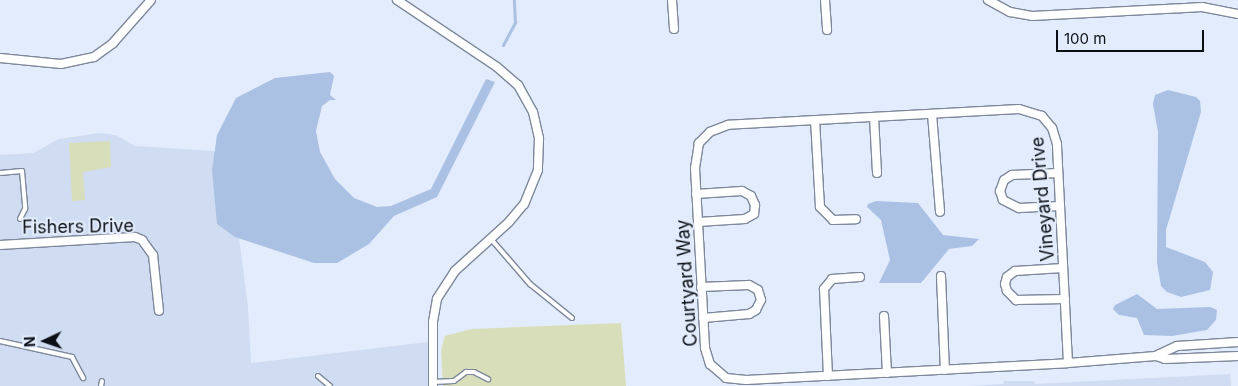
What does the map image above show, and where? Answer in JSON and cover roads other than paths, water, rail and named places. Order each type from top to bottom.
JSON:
[{"type":"street","points":[[0,58],[60,64],[94,57],[113,43],[151,0]]},
{"type":"street","points":[[396,0],[498,67],[518,85],[533,112],[540,150],[536,178],[524,204],[491,239],[455,271],[437,299],[433,322],[433,384]]},
{"type":"street","points":[[672,0],[674,30]]},
{"type":"street","points":[[826,0],[827,30]]},
{"type":"street","points":[[988,0],[1003,10],[1032,16],[1168,4],[1213,7],[1238,14]]},
{"type":"street","name":"Vineyard Drive","points":[[703,139],[714,130],[728,125],[1019,109],[1037,113],[1046,119],[1054,132],[1058,173],[1068,363]]},
{"type":"street","points":[[932,114],[940,212]]},
{"type":"street","points":[[874,117],[876,173]]},
{"type":"street","points":[[815,120],[820,207],[833,220],[856,219]]},
{"type":"street","name":"Courtyard Way","points":[[703,139],[695,158],[703,318],[708,360],[726,378],[746,380],[1068,363],[1156,356],[1177,346],[1238,342]]},
{"type":"street","points":[[1058,173],[1012,175],[1004,180],[1000,191],[1003,200],[1019,208],[1060,206]]},
{"type":"street","points":[[696,194],[742,191],[751,196],[755,205],[754,214],[745,219],[698,222]]},
{"type":"street","name":"Fishers Drive","points":[[0,245],[135,237],[142,240],[153,255],[159,311]]},
{"type":"street","points":[[1063,268],[1015,271],[1007,277],[1005,284],[1007,291],[1016,300],[1065,299]]},
{"type":"street","points":[[941,276],[945,370]]},
{"type":"street","points":[[828,376],[824,289],[832,279],[860,277]]},
{"type":"street","points":[[701,287],[748,285],[758,290],[761,300],[756,310],[749,314],[703,318]]},
{"type":"street","points":[[884,316],[887,373]]},
{"type":"street","name":"Courtyard Way","points":[[1156,356],[1165,359],[1238,356]]},
{"type":"lane","points":[[0,172],[22,171],[25,209],[20,219]]},
{"type":"lane","points":[[491,239],[530,284],[572,318]]},
{"type":"lane","points":[[0,340],[72,357],[83,378]]},
{"type":"lane","points":[[433,384],[454,380],[466,372],[488,379]]},
{"type":"lane","points":[[318,376],[330,386]]},
{"type":"lane","points":[[101,386],[102,381]]},
{"type":"water","points":[[330,72],[334,76],[330,95],[336,100],[330,100],[322,106],[316,131],[320,152],[335,179],[354,198],[377,207],[391,206],[431,189],[486,79],[495,82],[437,197],[394,216],[369,244],[337,263],[314,263],[235,237],[217,224],[212,170],[217,135],[236,98],[275,78]]},
{"type":"water","points":[[1168,90],[1196,97],[1200,101],[1201,112],[1166,230],[1166,247],[1205,262],[1213,272],[1210,290],[1181,297],[1167,292],[1161,286],[1157,263],[1158,132],[1153,104],[1155,95]]},
{"type":"water","points":[[876,201],[918,203],[943,235],[979,239],[972,246],[949,249],[921,283],[879,283],[890,260],[881,220],[867,207],[868,204]]},
{"type":"water","points":[[1137,294],[1157,309],[1210,307],[1217,310],[1216,320],[1207,330],[1172,336],[1144,335],[1137,318],[1119,315],[1113,309],[1115,305]]},
{"type":"waterway","points":[[503,45],[515,22],[514,0]]}]
